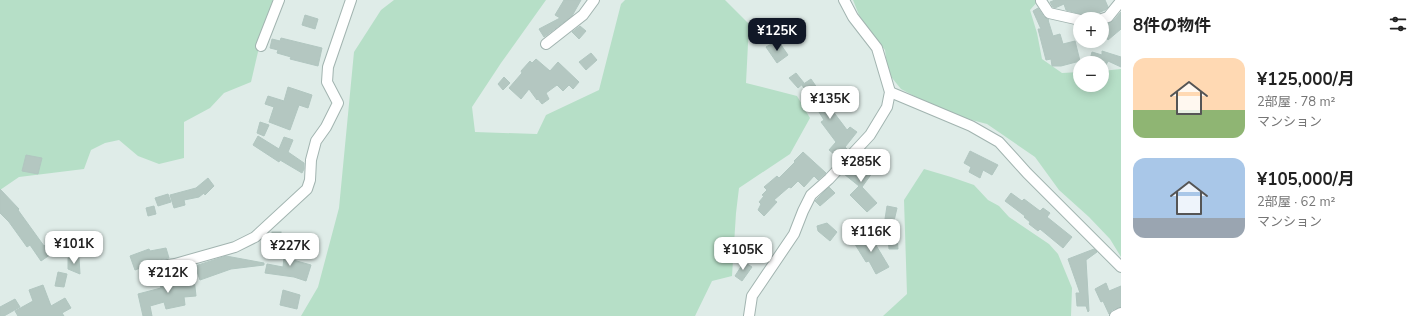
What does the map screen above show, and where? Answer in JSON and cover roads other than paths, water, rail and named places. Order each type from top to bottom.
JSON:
[{"type":"street","points":[[261,46],[279,0]]},
{"type":"street","points":[[154,267],[175,264],[228,249],[255,236],[307,188],[310,180],[311,160],[316,141],[326,127],[338,103],[326,82],[328,67],[351,0]]},
{"type":"street","points":[[546,44],[583,15],[594,0]]},
{"type":"street","points":[[749,316],[752,296],[794,234],[803,210],[811,196],[870,135],[887,107],[890,92],[876,48],[853,17],[844,0]]},
{"type":"street","points":[[1041,1],[1050,12],[1073,18]]},
{"type":"street","points":[[1109,16],[1121,1]]},
{"type":"street","points":[[890,92],[971,126],[999,142],[1027,173],[1121,267]]},
{"type":"street","points":[[1115,316],[1121,313]]}]
